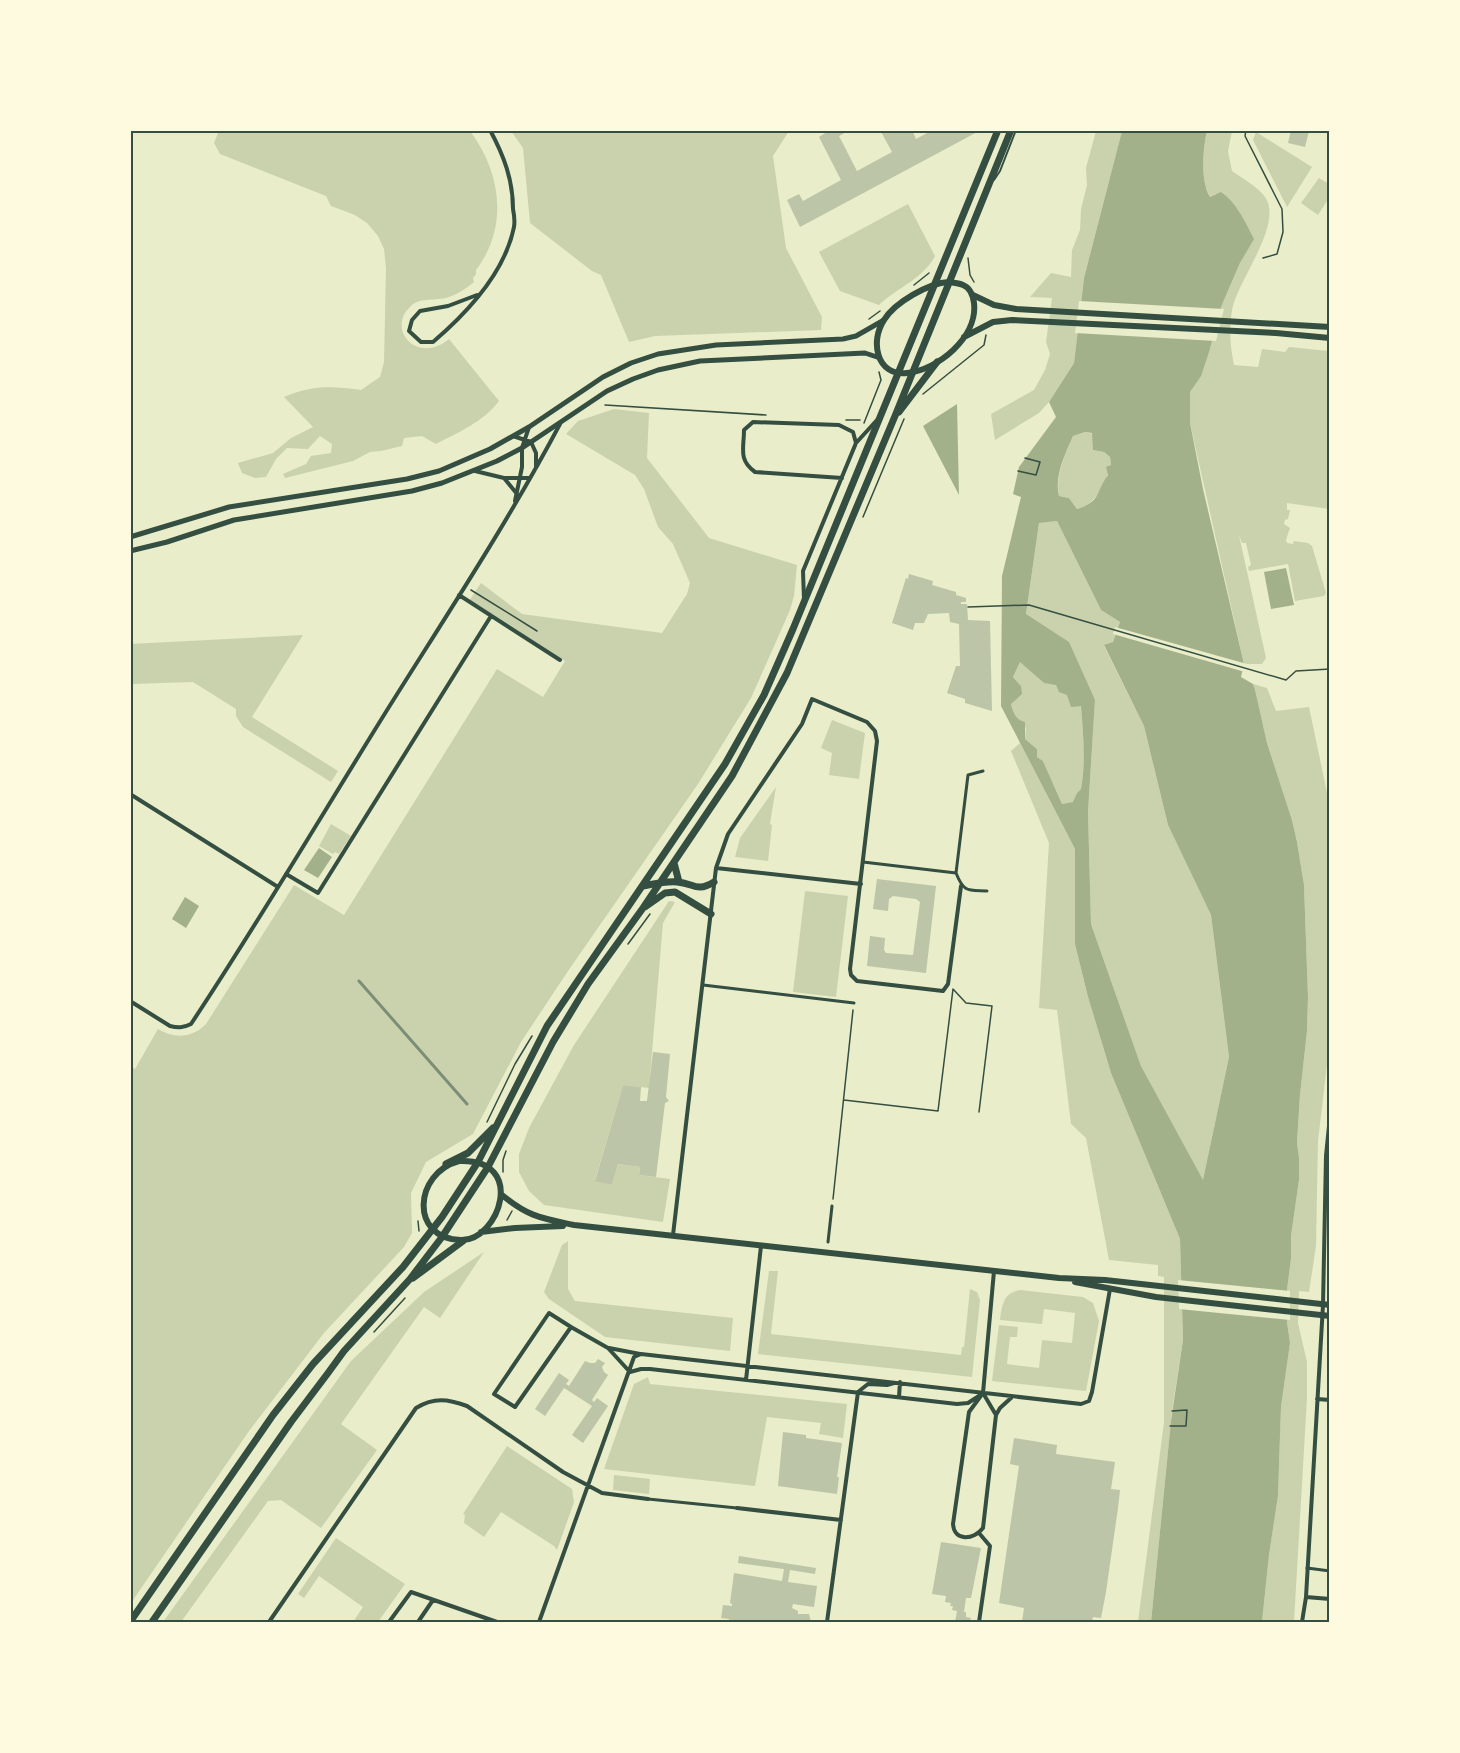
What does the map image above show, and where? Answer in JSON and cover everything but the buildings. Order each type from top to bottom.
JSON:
[{"type":"highway","points":[[130,1622],[273,1415],[313,1364],[433,1230],[478,1162],[547,1026],[725,764],[764,695],[805,602],[998,130]]},
{"type":"highway","points":[[152,1623],[328,1372],[344,1351],[410,1279],[442,1237],[488,1167],[553,1042],[588,984],[643,908],[732,776],[777,694],[895,416],[1011,130]]},
{"type":"highway","points":[[895,416],[937,362]]},
{"type":"highway","points":[[674,863],[680,882]]},
{"type":"highway","points":[[643,886],[660,882],[680,882],[695,888],[714,882]]},
{"type":"highway","points":[[643,908],[665,893],[675,892],[711,914]]},
{"type":"highway","points":[[447,1164],[468,1153],[497,1124]]},
{"type":"highway","points":[[410,1279],[463,1241]]},
{"type":"main road","points":[[973,295],[975,311],[964,337],[951,352],[937,362],[913,372],[898,374],[886,367],[877,357],[877,346],[884,320],[908,298],[924,288],[936,283],[949,282],[964,285],[973,295],[994,305],[1023,309],[1329,327]]},
{"type":"main road","points":[[964,337],[993,322],[1023,321],[1276,333],[1329,338]]},
{"type":"main road","points":[[574,1225],[506,1229],[480,1233],[463,1241],[442,1237],[427,1222],[423,1208],[425,1194],[430,1180],[447,1164],[459,1161],[478,1162],[488,1167],[497,1177],[502,1195],[514,1205],[535,1217],[574,1225],[1059,1278],[1157,1285],[1326,1305]]},
{"type":"main road","points":[[480,1233],[490,1221],[502,1195]]},
{"type":"main road","points":[[1059,1278],[1156,1297],[1326,1315]]},
{"type":"street","points":[[477,296],[448,306],[420,311],[412,320],[409,331],[421,342],[433,342],[465,312],[477,296],[495,270],[514,226],[509,173],[500,147],[490,130]]},
{"type":"street","points":[[130,537],[229,507],[407,479],[439,471],[482,453],[530,427],[603,377],[631,363],[658,354],[716,345],[843,339],[856,336],[884,320]]},
{"type":"street","points":[[130,551],[167,542],[234,519],[412,491],[442,483],[476,471],[522,448],[528,440],[561,423],[607,391],[658,370],[700,361],[865,353],[877,357]]},
{"type":"street","points":[[805,602],[803,571],[856,443],[879,417]]},
{"type":"street","points":[[842,478],[755,472],[743,460],[744,430],[753,422],[838,425],[853,432],[856,443]]},
{"type":"street","points":[[130,1001],[170,1026],[177,1028],[191,1024],[512,511],[561,423]]},
{"type":"street","points":[[530,427],[528,440],[536,453],[536,468]]},
{"type":"street","points":[[512,436],[528,440]]},
{"type":"street","points":[[512,511],[520,479],[522,448]]},
{"type":"street","points":[[476,471],[504,478],[531,478]]},
{"type":"street","points":[[504,478],[517,494]]},
{"type":"street","points":[[459,595],[560,660]]},
{"type":"street","points":[[286,874],[318,893],[491,616]]},
{"type":"street","points":[[673,1236],[716,868],[728,834],[802,724],[812,699],[867,722],[876,735],[850,969],[857,981],[943,991],[948,984],[961,886],[956,873],[968,775],[982,771]]},
{"type":"street","points":[[130,794],[278,887]]},
{"type":"street","points":[[863,862],[956,873]]},
{"type":"street","points":[[716,868],[861,884]]},
{"type":"street","points":[[961,886],[966,890],[987,891]]},
{"type":"street","points":[[703,985],[854,1003]]},
{"type":"street","points":[[1302,1623],[1306,1597],[1317,1398],[1326,1315],[1329,1116]]},
{"type":"street","points":[[828,1242],[832,1206]]},
{"type":"street","points":[[746,1380],[761,1246]]},
{"type":"street","points":[[994,1271],[983,1393],[969,1412],[953,1524],[957,1535],[966,1538],[980,1533],[983,1528],[996,1415],[1011,1397]]},
{"type":"street","points":[[608,1348],[641,1354],[898,1382],[1077,1405],[1089,1401],[1092,1392],[1110,1289]]},
{"type":"street","points":[[571,1327],[515,1407],[495,1394],[549,1313],[608,1348],[630,1372]]},
{"type":"street","points":[[539,1623],[631,1364],[634,1357],[641,1354]]},
{"type":"street","points":[[630,1372],[650,1369],[964,1404],[983,1393]]},
{"type":"street","points":[[827,1623],[858,1392],[866,1385],[887,1385],[898,1382]]},
{"type":"street","points":[[898,1382],[899,1397]]},
{"type":"street","points":[[983,1393],[996,1415]]},
{"type":"street","points":[[1317,1398],[1329,1400]]},
{"type":"street","points":[[269,1623],[416,1408],[437,1399],[452,1400],[467,1406],[563,1472],[602,1493],[841,1520]]},
{"type":"street","points":[[979,1623],[990,1546],[980,1533]]},
{"type":"street","points":[[1307,1568],[1329,1571]]},
{"type":"street","points":[[389,1623],[411,1592],[497,1623]]},
{"type":"street","points":[[1306,1597],[1329,1599]]},
{"type":"street","points":[[418,1623],[434,1600]]},
{"type":"lane","points":[[985,192],[1000,171],[1016,130]]},
{"type":"path","points":[[1246,130],[1245,136],[1282,209],[1283,232],[1277,254],[1263,258]]},
{"type":"path","points":[[969,251],[970,275],[977,286]]},
{"type":"path","points":[[913,285],[934,269]]},
{"type":"path","points":[[868,319],[885,307]]},
{"type":"path","points":[[866,430],[865,420],[871,411],[881,380],[877,368]]},
{"type":"path","points":[[605,405],[767,415]]},
{"type":"path","points":[[837,419],[860,420]]},
{"type":"path","points":[[1018,471],[1036,475],[1040,462],[1025,458]]},
{"type":"path","points":[[465,586],[537,631]]},
{"type":"path","points":[[968,607],[1029,605],[1286,680],[1296,671],[1329,669]]},
{"type":"path","points":[[625,948],[650,914]]},
{"type":"path","points":[[948,984],[966,1003],[992,1006],[979,1112]]},
{"type":"path","points":[[843,1100],[938,1111],[953,988]]},
{"type":"path","points":[[832,1206],[854,1003]]},
{"type":"path","points":[[486,1124],[515,1064],[536,1031]]},
{"type":"path","points":[[504,1176],[503,1160],[506,1145]]},
{"type":"path","points":[[506,1229],[514,1205]]},
{"type":"path","points":[[418,1218],[419,1237]]},
{"type":"path","points":[[370,1336],[405,1297]]},
{"type":"path","points":[[1170,1426],[1186,1426],[1187,1410],[1173,1411]]},
{"type":"shaded area","points":[[215,131],[470,131],[489,164],[494,182],[497,218],[493,236],[476,270],[474,282],[450,297],[414,304],[404,316],[402,325],[409,341],[417,346],[426,348],[437,346],[449,339],[499,401],[486,415],[436,444],[422,436],[404,438],[402,446],[370,452],[353,461],[285,478],[283,474],[306,464],[311,456],[331,453],[332,444],[320,436],[308,449],[287,448],[276,459],[266,477],[255,478],[242,473],[238,463],[273,453],[291,438],[313,427],[284,397],[304,390],[322,388],[361,390],[380,377],[384,362],[386,268],[384,249],[378,236],[367,223],[355,215],[331,206],[326,196],[220,154],[214,143],[218,133]]},
{"type":"shaded area","points":[[511,131],[789,131],[773,156],[786,248],[822,317],[821,330],[655,336],[629,342],[601,275],[592,271],[530,223],[523,148]]},
{"type":"shaded area","points":[[1096,131],[1122,131],[1084,278],[1074,363],[1049,402],[1039,413],[995,440],[991,414],[1034,390],[1045,370],[1050,354],[1046,342],[1052,298],[1030,297],[1051,273],[1071,277],[1072,250],[1080,230],[1081,209],[1087,185],[1086,168]]},
{"type":"shaded area","points":[[1122,131],[1207,131],[1203,164],[1210,197],[1221,192],[1227,196],[1240,213],[1254,239],[1240,263],[1221,307],[1201,376],[1190,392],[1190,423],[1244,664],[1241,677],[1253,684],[1255,690],[1267,743],[1292,820],[1304,885],[1307,1031],[1297,1142],[1299,1180],[1291,1236],[1287,1290],[1287,1322],[1290,1343],[1281,1407],[1278,1496],[1262,1622],[1151,1622],[1171,1421],[1183,1340],[1180,1239],[1111,1073],[1088,997],[1075,944],[1075,849],[1001,706],[1002,576],[1021,497],[1013,494],[1019,467],[1056,417],[1049,402],[1074,363],[1084,278]],"holes":[[[1085,432],[1092,433],[1093,450],[1104,452],[1110,457],[1111,465],[1106,467],[1108,475],[1094,499],[1077,509],[1069,498],[1059,496],[1058,481],[1061,466],[1073,436]],[[1057,521],[1101,610],[1120,622],[1113,642],[1104,645],[1144,726],[1168,825],[1211,915],[1229,1057],[1203,1180],[1141,1066],[1091,924],[1088,812],[1095,700],[1069,642],[1026,614],[1039,523]],[[1020,662],[1044,683],[1056,685],[1059,692],[1067,695],[1071,707],[1081,706],[1084,747],[1083,779],[1081,789],[1073,802],[1062,804],[1043,761],[1037,757],[1037,749],[1025,739],[1025,722],[1015,716],[1011,704],[1022,694],[1021,686],[1013,677]]]},
{"type":"shaded area","points":[[1207,131],[1232,131],[1228,151],[1232,171],[1262,193],[1269,208],[1269,222],[1264,237],[1232,310],[1230,337],[1234,365],[1258,367],[1262,349],[1285,352],[1289,347],[1329,351],[1329,509],[1287,503],[1287,510],[1290,510],[1284,524],[1290,528],[1287,543],[1293,544],[1294,541],[1308,543],[1312,546],[1326,593],[1324,596],[1295,601],[1288,564],[1249,571],[1248,567],[1251,565],[1246,543],[1242,543],[1239,535],[1266,658],[1262,664],[1244,664],[1190,423],[1190,392],[1210,349],[1221,307],[1253,239],[1216,194],[1210,197],[1207,190],[1203,165]]},
{"type":"shaded area","points":[[1256,132],[1312,167],[1287,207],[1253,140]]},
{"type":"shaded area","points":[[1319,178],[1329,184],[1329,198],[1318,215],[1301,203]]},
{"type":"shaded area","points":[[908,204],[935,256],[930,264],[917,277],[879,305],[840,291],[819,252]]},
{"type":"shaded area","points":[[957,404],[959,495],[923,426]]},
{"type":"shaded area","points":[[614,409],[649,413],[647,458],[709,538],[797,565],[794,596],[790,610],[751,698],[698,784],[521,1042],[473,1134],[426,1162],[411,1193],[412,1233],[404,1247],[324,1333],[249,1431],[131,1603],[131,1066],[135,1069],[158,1029],[183,1036],[201,1029],[206,1024],[294,885],[344,915],[497,669],[543,697],[565,661],[469,601],[481,583],[522,614],[662,633],[687,594],[690,583],[673,544],[658,527],[644,489],[635,475],[566,434],[578,421]]},
{"type":"shaded area","points":[[1085,432],[1093,434],[1093,450],[1104,452],[1110,457],[1111,465],[1102,490],[1087,506],[1077,509],[1069,498],[1059,496],[1058,481],[1073,436]]},
{"type":"shaded area","points":[[1057,521],[1101,610],[1120,622],[1113,642],[1104,646],[1144,726],[1168,825],[1211,915],[1229,1057],[1203,1181],[1141,1066],[1091,924],[1088,812],[1095,700],[1026,614],[1039,523]]},
{"type":"shaded area","points":[[1286,568],[1294,605],[1271,609],[1264,572]]},
{"type":"shaded area","points":[[303,635],[252,717],[338,771],[331,782],[243,727],[236,716],[236,709],[193,682],[131,684],[131,644]]},
{"type":"shaded area","points":[[1020,661],[1044,683],[1056,684],[1081,705],[1083,768],[1081,789],[1074,802],[1062,804],[1043,761],[1037,757],[1037,749],[1025,739],[1026,728],[1013,713],[1011,704],[1017,697],[1021,686],[1013,677]]},
{"type":"shaded area","points":[[1253,684],[1267,688],[1276,711],[1309,707],[1330,807],[1330,1039],[1318,1141],[1316,1246],[1309,1292],[1299,1291],[1298,1323],[1307,1362],[1307,1398],[1294,1622],[1262,1622],[1278,1496],[1281,1407],[1290,1343],[1287,1322],[1287,1290],[1291,1236],[1299,1180],[1297,1142],[1307,1031],[1304,885],[1292,820],[1267,743]]},
{"type":"shaded area","points":[[832,720],[865,733],[859,779],[829,775],[832,753],[821,748]]},
{"type":"shaded area","points":[[1020,743],[1075,849],[1075,944],[1088,997],[1111,1073],[1180,1239],[1183,1340],[1172,1411],[1151,1622],[1138,1622],[1164,1422],[1164,1277],[1158,1276],[1158,1265],[1109,1260],[1086,1138],[1071,1124],[1057,1010],[1039,1008],[1049,843],[1011,751]]},
{"type":"shaded area","points":[[776,787],[770,824],[772,825],[768,861],[735,857],[740,838]]},
{"type":"shaded area","points":[[331,824],[351,836],[339,854],[335,852],[333,854],[319,846]]},
{"type":"shaded area","points":[[319,848],[332,857],[318,878],[304,870]]},
{"type":"shaded area","points":[[805,891],[848,896],[836,997],[793,992]]},
{"type":"shaded area","points":[[185,897],[199,906],[186,928],[172,919]]},
{"type":"shaded area","points":[[669,901],[675,902],[663,923],[649,1088],[623,1085],[595,1180],[612,1185],[618,1164],[640,1167],[639,1175],[670,1179],[663,1222],[544,1205],[529,1191],[519,1172],[519,1154],[529,1128],[574,1045]]},
{"type":"shaded area","points":[[568,1241],[568,1289],[575,1301],[733,1318],[730,1351],[605,1337],[549,1299],[544,1292],[562,1245]]},
{"type":"shaded area","points":[[484,1252],[440,1318],[424,1307],[341,1424],[377,1450],[321,1528],[281,1500],[268,1501],[181,1622],[163,1622],[351,1361],[424,1292]]},
{"type":"shaded area","points":[[769,1271],[778,1271],[771,1334],[961,1355],[962,1347],[964,1347],[970,1289],[977,1292],[980,1300],[972,1377],[758,1354]]},
{"type":"shaded area","points":[[1020,1290],[1083,1297],[1093,1303],[1099,1321],[1086,1391],[992,1381],[999,1325],[1018,1327],[1017,1337],[1010,1337],[1007,1364],[1039,1368],[1042,1340],[1072,1343],[1075,1313],[1044,1309],[1042,1324],[1000,1320],[1007,1297]]},
{"type":"shaded area","points":[[648,1377],[650,1384],[847,1404],[843,1438],[819,1434],[821,1423],[767,1417],[755,1486],[604,1469],[634,1384]]},
{"type":"shaded area","points":[[507,1446],[572,1489],[574,1502],[557,1550],[501,1512],[484,1537],[464,1523],[465,1515],[463,1514]]},
{"type":"shaded area","points":[[614,1475],[650,1479],[649,1494],[613,1490]]},
{"type":"shaded area","points":[[336,1538],[405,1584],[378,1622],[353,1622],[363,1607],[319,1576],[304,1598],[298,1594]]},
{"type":"pier","points":[[1079,301],[1224,309],[1216,341],[1075,333]]},
{"type":"pier","points":[[1115,627],[1247,664],[1245,672],[1113,634]]},
{"type":"pier","points":[[1178,1280],[1290,1291],[1290,1320],[1179,1309]]},
{"type":"railway","points":[[359,981],[467,1104]]}]
